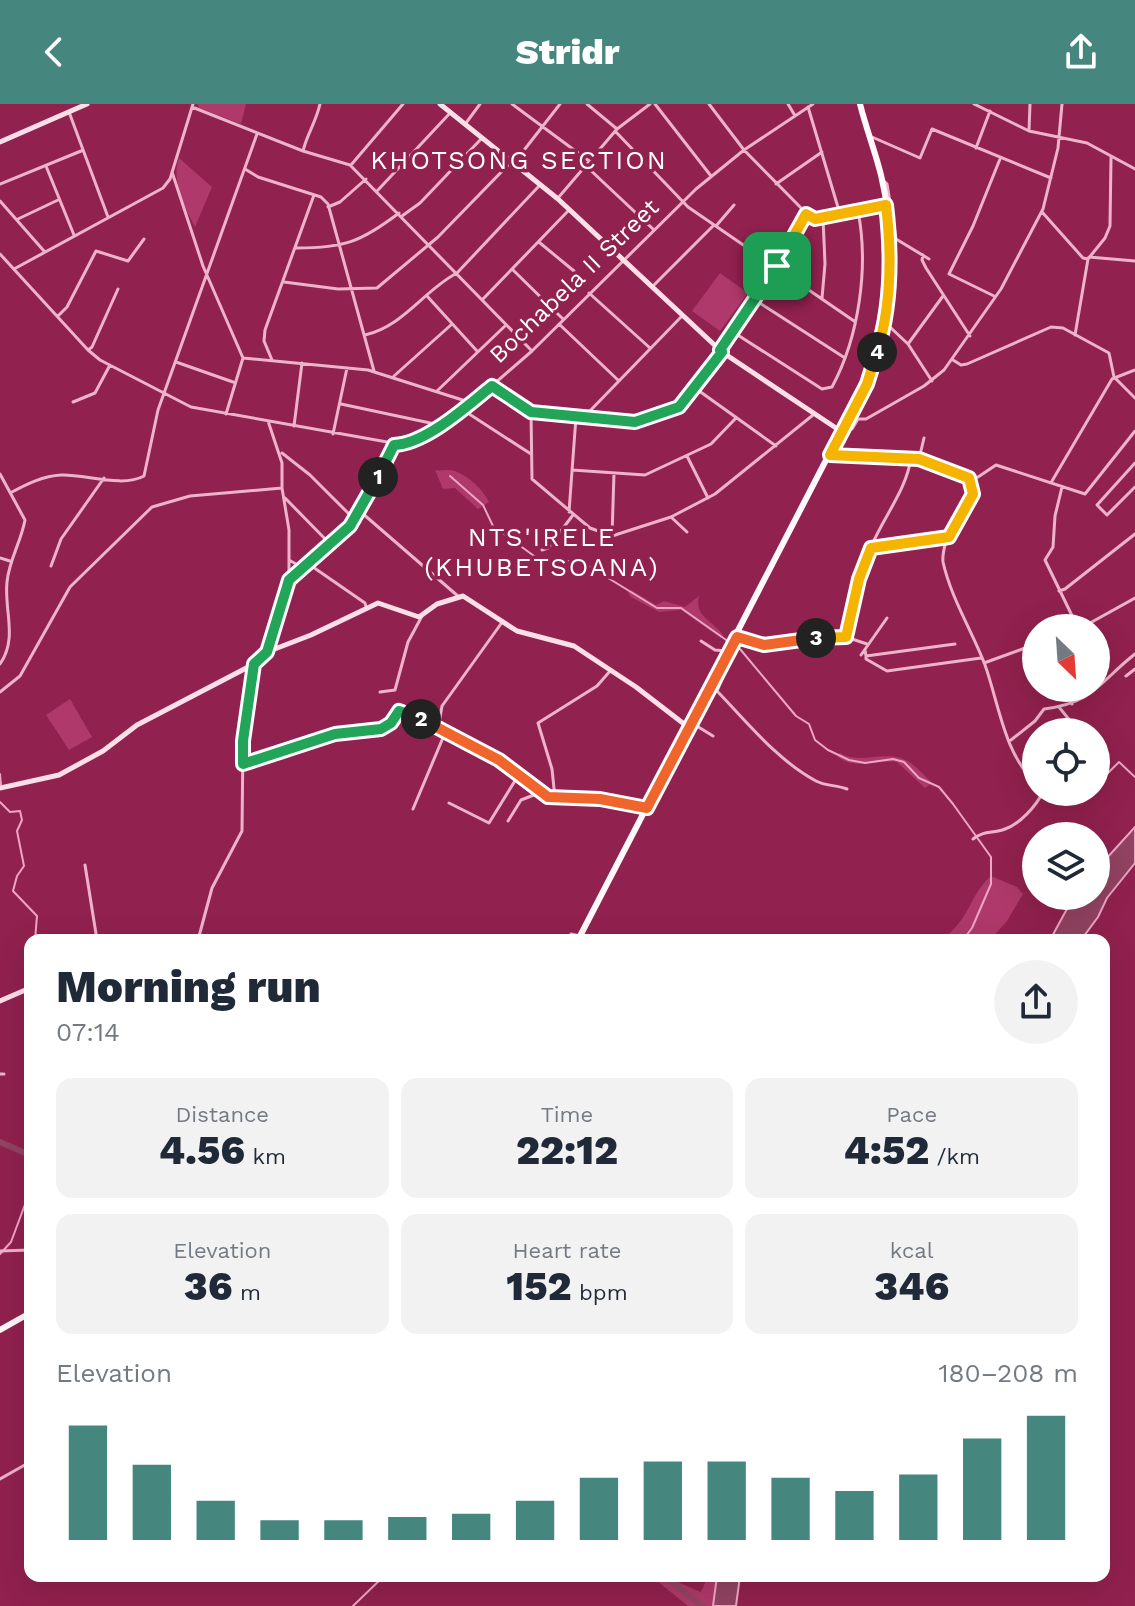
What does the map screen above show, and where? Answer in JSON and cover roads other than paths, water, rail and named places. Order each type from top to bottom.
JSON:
[{"type":"main road","points":[[581,934],[830,455],[853,421],[870,375],[887,311],[891,261],[881,178],[860,104]]},
{"type":"main road","points":[[0,1330],[24,1316]]},
{"type":"street","points":[[0,142],[87,104]]},
{"type":"street","points":[[303,151],[320,104]]},
{"type":"street","points":[[350,165],[403,104]]},
{"type":"street","points":[[440,104],[558,199],[721,351],[842,433]]},
{"type":"street","points":[[465,124],[480,104]]},
{"type":"street","points":[[512,104],[589,161]]},
{"type":"street","points":[[284,282],[351,289],[377,288],[453,224],[513,162],[560,104]]},
{"type":"street","points":[[587,104],[682,200],[714,226],[854,321]]},
{"type":"street","points":[[592,108],[597,104]]},
{"type":"street","points":[[558,199],[616,130],[653,104],[711,176]]},
{"type":"street","points":[[718,104],[710,106],[744,150],[811,218],[886,205]]},
{"type":"street","points":[[788,104],[795,116]]},
{"type":"street","name":"Bochabela II Street","points":[[394,445],[404,445],[472,403],[532,351],[682,200],[744,150],[813,104]]},
{"type":"street","points":[[974,104],[1029,131],[1087,143],[1135,169]]},
{"type":"street","points":[[1029,131],[1030,104]]},
{"type":"street","points":[[852,429],[853,421],[932,381],[953,360],[1009,277],[1022,246],[1042,212],[1059,136],[1062,104]]},
{"type":"street","points":[[14,269],[163,188],[172,172],[192,106],[257,134],[350,165],[378,190],[532,351]]},
{"type":"street","points":[[808,107],[840,214]]},
{"type":"street","points":[[976,148],[990,111]]},
{"type":"street","points":[[69,112],[108,217]]},
{"type":"street","points":[[378,190],[451,112]]},
{"type":"street","points":[[870,137],[920,158],[932,129],[1051,178]]},
{"type":"street","points":[[12,492],[41,479],[60,475],[139,479],[144,476],[158,410],[257,134]]},
{"type":"street","points":[[296,248],[340,247],[364,239],[420,203],[482,138]]},
{"type":"street","points":[[0,184],[81,151]]},
{"type":"street","points":[[776,184],[822,152]]},
{"type":"street","points":[[1075,335],[1088,258],[1105,238],[1110,226],[1111,158]]},
{"type":"street","points":[[995,296],[949,274],[973,226],[1000,159]]},
{"type":"street","points":[[46,166],[74,235]]},
{"type":"street","points":[[586,166],[653,229]]},
{"type":"street","points":[[245,169],[258,177],[321,197],[328,207],[374,372]]},
{"type":"street","points":[[172,172],[206,274],[243,358],[226,414]]},
{"type":"street","points":[[881,178],[887,184],[896,239],[929,259]]},
{"type":"street","points":[[328,207],[340,202],[366,179]]},
{"type":"street","points":[[365,335],[387,328],[441,282],[457,273],[541,185]]},
{"type":"street","points":[[272,360],[267,352],[265,330],[314,195]]},
{"type":"street","points":[[18,219],[58,200]]},
{"type":"street","points":[[0,201],[44,251]]},
{"type":"street","points":[[652,287],[734,205]]},
{"type":"street","points":[[483,299],[570,210]]},
{"type":"street","points":[[733,332],[822,389],[832,387],[845,358],[854,321],[862,255],[858,211]]},
{"type":"street","points":[[1042,212],[1083,258],[1135,261]]},
{"type":"street","points":[[492,386],[531,412],[635,422],[679,407],[721,351],[777,266],[806,214]]},
{"type":"street","points":[[822,299],[825,264],[823,218]]},
{"type":"street","points":[[58,316],[67,307],[96,251],[128,261],[144,239]]},
{"type":"street","points":[[539,241],[574,271]]},
{"type":"street","points":[[0,254],[88,350],[164,395],[191,407],[394,445],[355,520],[289,580]]},
{"type":"street","points":[[923,255],[922,260],[970,336]]},
{"type":"street","points":[[513,270],[563,319]]},
{"type":"street","points":[[88,350],[118,289]]},
{"type":"street","points":[[589,293],[650,348]]},
{"type":"street","points":[[427,296],[477,351]]},
{"type":"street","points":[[908,344],[943,296]]},
{"type":"street","points":[[754,299],[845,358]]},
{"type":"street","points":[[585,417],[682,316]]},
{"type":"street","points":[[394,376],[452,324]]},
{"type":"street","points":[[559,324],[619,381]]},
{"type":"street","points":[[437,391],[506,325]]},
{"type":"street","points":[[953,360],[958,364],[967,364],[1053,326],[1109,353],[1114,377],[1135,398]]},
{"type":"street","points":[[891,328],[908,344],[932,381]]},
{"type":"street","points":[[257,358],[267,352]]},
{"type":"street","points":[[243,358],[374,372],[472,403]]},
{"type":"street","points":[[176,362],[234,383]]},
{"type":"street","points":[[294,426],[302,363]]},
{"type":"street","points":[[73,402],[95,393],[110,365]]},
{"type":"street","points":[[333,434],[347,368]]},
{"type":"street","points":[[1052,481],[1114,377],[1135,370]]},
{"type":"street","points":[[695,388],[776,446]]},
{"type":"street","points":[[341,404],[435,424],[437,427]]},
{"type":"street","points":[[463,410],[531,454]]},
{"type":"street","points":[[531,412],[532,479],[571,514],[598,533],[612,536],[671,517],[708,498],[813,415]]},
{"type":"street","points":[[542,550],[548,548],[571,514],[576,416]]},
{"type":"street","points":[[572,470],[645,475],[711,444],[736,418]]},
{"type":"street","points":[[267,652],[289,580],[280,453],[268,421]]},
{"type":"street","points":[[830,455],[919,459],[969,478],[978,477],[996,465],[1085,494],[1135,431]]},
{"type":"street","points":[[919,459],[924,438]]},
{"type":"street","points":[[280,453],[310,475],[355,520]]},
{"type":"street","points":[[687,456],[708,498]]},
{"type":"street","points":[[846,637],[859,579],[891,511],[911,458]]},
{"type":"street","points":[[1135,463],[1097,505],[1107,515],[1135,487]]},
{"type":"street","points":[[612,536],[614,473]]},
{"type":"street","points":[[0,474],[25,520],[10,561],[6,595],[10,645],[0,664]]},
{"type":"street","points":[[51,566],[61,539],[104,478]]},
{"type":"street","points":[[969,478],[971,499],[947,537],[943,561],[957,604],[984,663],[999,716],[1022,765]]},
{"type":"street","points":[[1062,487],[1055,516],[1053,547],[1045,560],[1071,614]]},
{"type":"street","points":[[0,692],[20,676],[70,587],[152,507],[190,496],[248,488],[282,488]]},
{"type":"street","points":[[285,498],[331,545]]},
{"type":"street","points":[[361,512],[459,597],[475,603],[517,631],[574,646],[690,725],[713,736]]},
{"type":"street","points":[[671,517],[687,532]]},
{"type":"street","points":[[1059,591],[1135,534]]},
{"type":"street","points":[[871,548],[947,537]]},
{"type":"street","points":[[0,558],[10,561]]},
{"type":"street","points":[[289,560],[303,568]]},
{"type":"street","points":[[309,564],[365,603],[366,607]]},
{"type":"street","points":[[0,598],[6,595]]},
{"type":"street","points":[[380,692],[395,690],[408,642],[422,616],[437,604],[459,597]]},
{"type":"street","points":[[1104,614],[1135,598]]},
{"type":"street","points":[[0,788],[59,775],[103,751],[137,725],[254,664],[267,652],[311,635],[366,607],[378,603],[422,616]]},
{"type":"street","points":[[863,656],[867,644],[887,618]]},
{"type":"street","points":[[438,729],[442,706],[503,621]]},
{"type":"street","points":[[737,637],[764,645],[846,637],[867,644]]},
{"type":"street","points":[[701,641],[728,655],[730,661],[717,691],[766,743],[818,783],[847,789]]},
{"type":"street","points":[[863,656],[955,644]]},
{"type":"street","points":[[984,663],[1022,649]]},
{"type":"street","points":[[1011,740],[1035,721],[1044,709],[1072,704],[1091,693],[1135,654]]},
{"type":"street","points":[[863,656],[887,671],[981,658]]},
{"type":"street","points":[[200,934],[212,888],[242,831],[243,741],[254,664]]},
{"type":"street","points":[[1126,676],[1135,669]]},
{"type":"street","points":[[555,800],[552,769],[538,723],[597,686],[611,670]]},
{"type":"street","points":[[1059,707],[1068,718]]},
{"type":"street","points":[[243,764],[335,734],[381,729],[391,723],[399,711],[499,760],[539,793],[555,800],[600,799],[647,808]]},
{"type":"street","points":[[413,809],[445,733]]},
{"type":"street","points":[[449,803],[489,823],[518,776]]},
{"type":"street","points":[[508,821],[521,800],[539,793]]},
{"type":"street","points":[[975,838],[1005,829],[1035,806]]},
{"type":"street","points":[[85,865],[96,934]]},
{"type":"street","points":[[0,1001],[24,991]]},
{"type":"street","points":[[0,1251],[24,1250]]},
{"type":"street","points":[[0,1479],[24,1465]]},
{"type":"waterway","points":[[450,476],[483,505],[493,526],[541,561],[554,564],[582,562],[657,608],[681,608],[729,642]]},
{"type":"waterway","points":[[740,649],[796,716],[809,724],[815,740],[828,750],[849,760],[865,763],[893,759],[904,762],[919,778],[939,787],[953,804],[991,857],[991,884],[968,934]]},
{"type":"waterway","points":[[1110,771],[1119,762],[1135,777]]},
{"type":"waterway","points":[[0,774],[1,785]]},
{"type":"waterway","points":[[0,802],[10,812],[20,811],[22,820],[17,831],[24,866],[13,891],[37,916],[36,934]]},
{"type":"waterway","points":[[0,1142],[24,1152]]},
{"type":"waterway","points":[[0,1254],[11,1242],[24,1207]]},
{"type":"waterway","points":[[353,1606],[378,1582]]},
{"type":"waterway","points":[[672,1582],[702,1606]]},
{"type":"district","name":"KHOTSONG SECTION","points":[[519,160]]},
{"type":"district","name":"NTS'IRELE (KHUBETSOANA)","points":[[542,552]]}]
